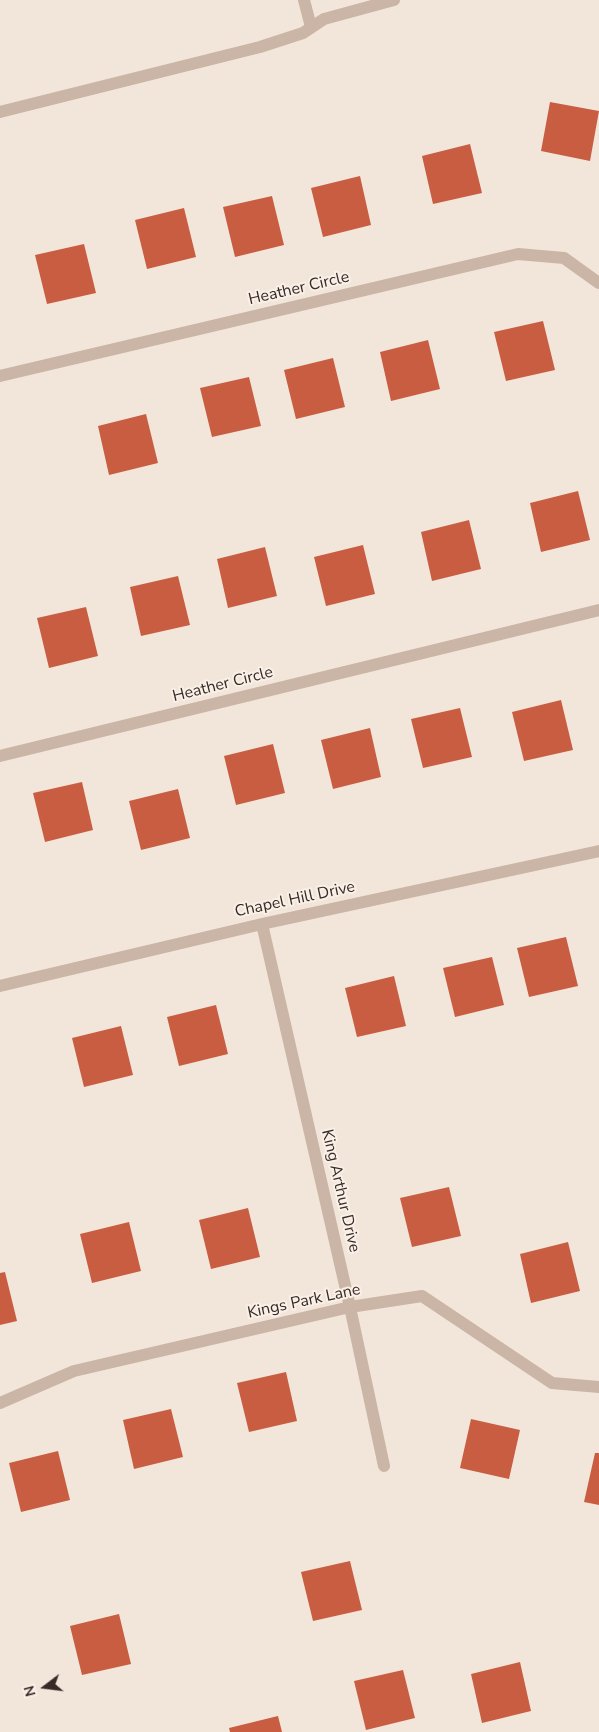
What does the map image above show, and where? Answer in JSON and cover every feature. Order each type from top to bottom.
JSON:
[{"type":"street","points":[[304,0],[311,27]]},
{"type":"street","points":[[0,112],[260,47],[303,33],[324,19],[394,0]]},
{"type":"street","name":"Heather Circle","points":[[0,376],[518,254],[564,258],[599,283]]},
{"type":"street","name":"Heather Circle","points":[[0,756],[599,610]]},
{"type":"street","name":"Chapel Hill Drive","points":[[0,986],[262,924],[599,851]]},
{"type":"street","name":"King Arthur Drive","points":[[262,924],[350,1307],[384,1466]]},
{"type":"street","name":"Kings Park Lane","points":[[0,1403],[74,1371],[350,1307],[422,1296],[552,1383],[599,1388]]},
{"type":"building","points":[[550,102],[599,111],[590,161],[541,151]]},
{"type":"building","points":[[470,144],[482,193],[433,204],[422,156]]},
{"type":"building","points":[[360,176],[371,225],[323,237],[311,188]]},
{"type":"building","points":[[272,196],[284,245],[235,257],[223,207]]},
{"type":"building","points":[[184,208],[196,257],[147,269],[135,220]]},
{"type":"building","points":[[84,244],[96,293],[47,304],[35,255]]},
{"type":"building","points":[[543,321],[555,370],[506,381],[494,332]]},
{"type":"building","points":[[428,340],[440,389],[391,401],[380,352]]},
{"type":"building","points":[[333,358],[345,407],[296,419],[284,370]]},
{"type":"building","points":[[249,377],[261,426],[212,437],[200,388]]},
{"type":"building","points":[[146,414],[158,463],[109,475],[98,426]]},
{"type":"building","points":[[578,491],[590,540],[541,552],[530,503]]},
{"type":"building","points":[[469,520],[481,569],[432,581],[421,532]]},
{"type":"building","points":[[363,545],[375,594],[326,606],[314,557]]},
{"type":"building","points":[[265,547],[277,596],[228,608],[217,559]]},
{"type":"building","points":[[178,576],[190,625],[141,636],[130,587]]},
{"type":"building","points":[[86,607],[98,656],[49,668],[37,618]]},
{"type":"building","points":[[561,700],[573,750],[524,761],[512,712]]},
{"type":"building","points":[[460,708],[472,757],[423,768],[411,719]]},
{"type":"building","points":[[370,728],[381,777],[333,789],[321,740]]},
{"type":"building","points":[[273,744],[285,793],[236,805],[224,756]]},
{"type":"building","points":[[82,782],[93,830],[45,842],[33,793]]},
{"type":"building","points":[[178,789],[190,838],[141,850],[129,801]]},
{"type":"building","points":[[566,937],[578,986],[529,997],[517,948]]},
{"type":"building","points":[[492,957],[504,1005],[455,1017],[443,968]]},
{"type":"building","points":[[394,976],[406,1026],[357,1037],[345,988]]},
{"type":"building","points":[[216,1005],[228,1054],[179,1066],[167,1017]]},
{"type":"building","points":[[121,1026],[133,1075],[84,1087],[72,1038]]},
{"type":"building","points":[[449,1187],[461,1236],[412,1247],[400,1198]]},
{"type":"building","points":[[248,1208],[260,1257],[211,1269],[199,1220]]},
{"type":"building","points":[[129,1222],[141,1271],[92,1283],[80,1234]]},
{"type":"building","points":[[568,1242],[580,1291],[531,1303],[520,1254]]},
{"type":"building","points":[[5,1272],[17,1321],[0,1325],[0,1273]]},
{"type":"building","points":[[286,1372],[297,1421],[249,1432],[237,1383]]},
{"type":"building","points":[[171,1409],[183,1457],[134,1469],[123,1420]]},
{"type":"building","points":[[471,1419],[520,1430],[509,1479],[460,1468]]},
{"type":"building","points":[[58,1451],[70,1500],[21,1512],[9,1463]]},
{"type":"building","points":[[595,1453],[599,1453],[599,1505],[584,1502]]},
{"type":"building","points":[[350,1561],[362,1610],[313,1621],[301,1572]]},
{"type":"building","points":[[119,1614],[131,1664],[82,1675],[70,1626]]},
{"type":"building","points":[[520,1662],[531,1711],[482,1723],[471,1674]]},
{"type":"building","points":[[403,1670],[415,1718],[366,1730],[354,1681]]},
{"type":"building","points":[[278,1716],[282,1732],[230,1732],[229,1728]]}]
